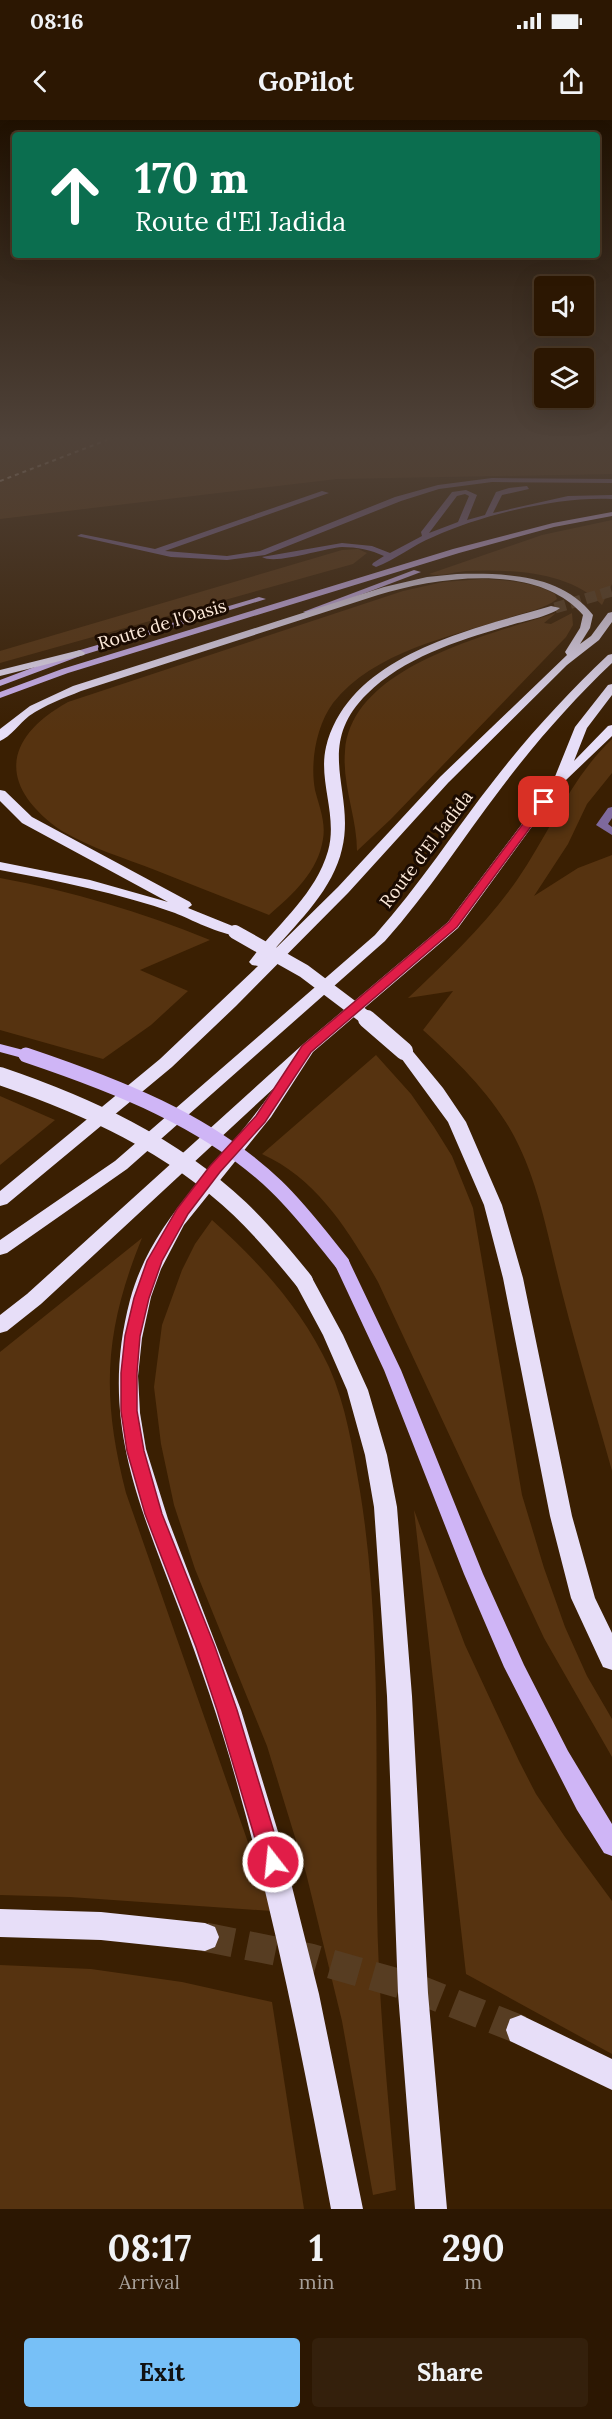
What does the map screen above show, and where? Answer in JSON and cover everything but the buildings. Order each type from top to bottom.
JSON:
[{"type":"highway","points":[[0,737],[19,718],[75,690],[290,619],[376,592],[424,580],[476,576],[515,580],[563,592],[582,606],[588,615],[585,628],[563,663]]},
{"type":"highway","points":[[230,1004],[261,957],[308,901],[326,873],[335,852],[340,813],[332,778],[332,747],[342,719],[360,693],[395,668],[439,646],[555,608]]},
{"type":"highway","points":[[0,1200],[166,1064],[230,1004],[343,890],[444,780],[563,663],[595,638],[612,615]]},
{"type":"highway","points":[[0,673],[80,653]]},
{"type":"highway","name":"Route d'El Jadida","points":[[0,1249],[121,1165],[380,938],[409,908],[515,761],[588,680],[612,657]]},
{"type":"highway","points":[[558,785],[581,727],[612,687]]},
{"type":"highway","points":[[0,1326],[34,1299],[307,1049],[453,925],[558,785],[612,729]]},
{"type":"highway","points":[[0,794],[27,820],[175,899],[206,919]]},
{"type":"highway","points":[[0,866],[85,883],[206,919],[278,952],[331,988],[404,1051],[437,1092],[457,1122],[493,1205],[513,1278],[561,1516],[583,1598],[612,1659]]},
{"type":"highway","points":[[307,1049],[261,1119],[192,1197],[172,1227],[154,1261],[141,1298],[132,1336],[129,1411],[135,1451],[146,1493],[206,1647],[249,1778],[284,1904],[315,2038],[347,2209]]},
{"type":"highway","points":[[0,1076],[76,1103],[152,1140],[220,1189],[280,1249],[304,1281],[330,1327],[352,1376],[370,1428],[383,1485],[390,1548],[418,2081],[431,2209]]},
{"type":"highway","points":[[0,1923],[100,1926],[206,1937]]},
{"type":"highway","points":[[521,2030],[612,2075]]},
{"type":"main road","name":"Route de l'Oasis","points":[[0,695],[65,670],[505,537]]},
{"type":"main road","points":[[290,619],[510,537]]},
{"type":"main road","points":[[354,572],[408,555]]},
{"type":"main road","name":"Route de l'Oasis","points":[[0,683],[80,653],[275,595]]},
{"type":"main road","points":[[0,1048],[131,1092],[180,1117],[225,1145],[275,1186],[305,1217],[342,1263],[367,1308],[389,1357],[478,1584],[529,1695],[556,1752],[612,1845]]},
{"type":"lane","points":[[88,537],[189,557],[284,556],[348,544],[369,546],[389,555]]},
{"type":"lane","points":[[156,552],[198,537]]},
{"type":"lane","points":[[227,558],[262,553],[301,537]]},
{"type":"lane","points":[[376,565],[419,537]]},
{"type":"lane","points":[[612,810],[602,825],[612,832]]},
{"type":"shaded area","points":[[535,537],[612,537],[612,584],[602,605],[573,585],[538,574],[483,570],[429,574]]},
{"type":"shaded area","points":[[358,549],[367,553],[353,564],[0,663],[0,651],[342,550]]},
{"type":"shaded area","points":[[482,579],[529,584],[555,594],[557,599],[541,608],[439,639],[392,658],[370,670],[350,685],[333,703],[322,722],[313,768],[315,790],[324,826],[320,851],[303,882],[269,915],[84,843],[62,831],[42,815],[27,798],[19,781],[16,765],[20,748],[30,732],[46,717],[68,702],[403,591],[443,582]]},
{"type":"shaded area","points":[[556,613],[544,623],[551,624],[572,613],[573,625],[566,637],[391,819],[357,851],[346,777],[345,751],[353,722],[371,697],[397,676],[428,658],[461,644]]},
{"type":"shaded area","points":[[612,739],[612,773],[587,804],[568,844],[534,896],[578,868],[612,855],[612,1471],[569,1318],[543,1214],[523,1155],[505,1121],[485,1093],[461,1066],[423,1030],[453,991],[408,998],[466,942],[505,896],[529,862],[584,771]]},
{"type":"shaded area","points":[[0,878],[106,903],[210,940],[140,970],[188,991],[151,1025],[103,1059],[0,1030]]},
{"type":"shaded area","points":[[376,1055],[411,1094],[434,1127],[452,1156],[473,1208],[522,1495],[565,1627],[587,1676],[612,1719],[612,1757],[544,1638],[378,1282],[367,1263],[330,1208],[315,1192],[299,1177],[262,1154]]},
{"type":"shaded area","points":[[0,1096],[55,1120],[0,1165]]},
{"type":"shaded area","points":[[212,1220],[263,1270],[293,1306],[318,1346],[340,1397],[360,1491],[367,1542],[375,1645],[379,1976],[396,2190],[373,2195],[342,2021],[306,1873],[267,1746],[195,1569],[174,1505],[161,1444],[154,1387],[162,1325],[182,1270],[195,1244]]},
{"type":"shaded area","points":[[142,1238],[120,1303],[110,1364],[110,1394],[118,1458],[126,1493],[272,1911],[70,1897],[0,1895],[0,1352]]},
{"type":"shaded area","points":[[414,1510],[465,1645],[519,1761],[536,1794],[612,1901],[612,2054],[466,1974]]},
{"type":"shaded area","points":[[0,1965],[91,1969],[182,1982],[272,2002],[304,2209],[0,2209]]},
{"type":"tunnel","points":[[555,608],[612,591]]},
{"type":"tunnel","points":[[205,1937],[310,1958],[415,1988],[521,2030]]},
{"type":"route","points":[[273,1862],[249,1778],[206,1647],[153,1514],[135,1451],[129,1411],[129,1373],[132,1336],[141,1298],[154,1261],[172,1227],[192,1197],[215,1169],[261,1119],[307,1049],[453,925],[544,802]]}]
